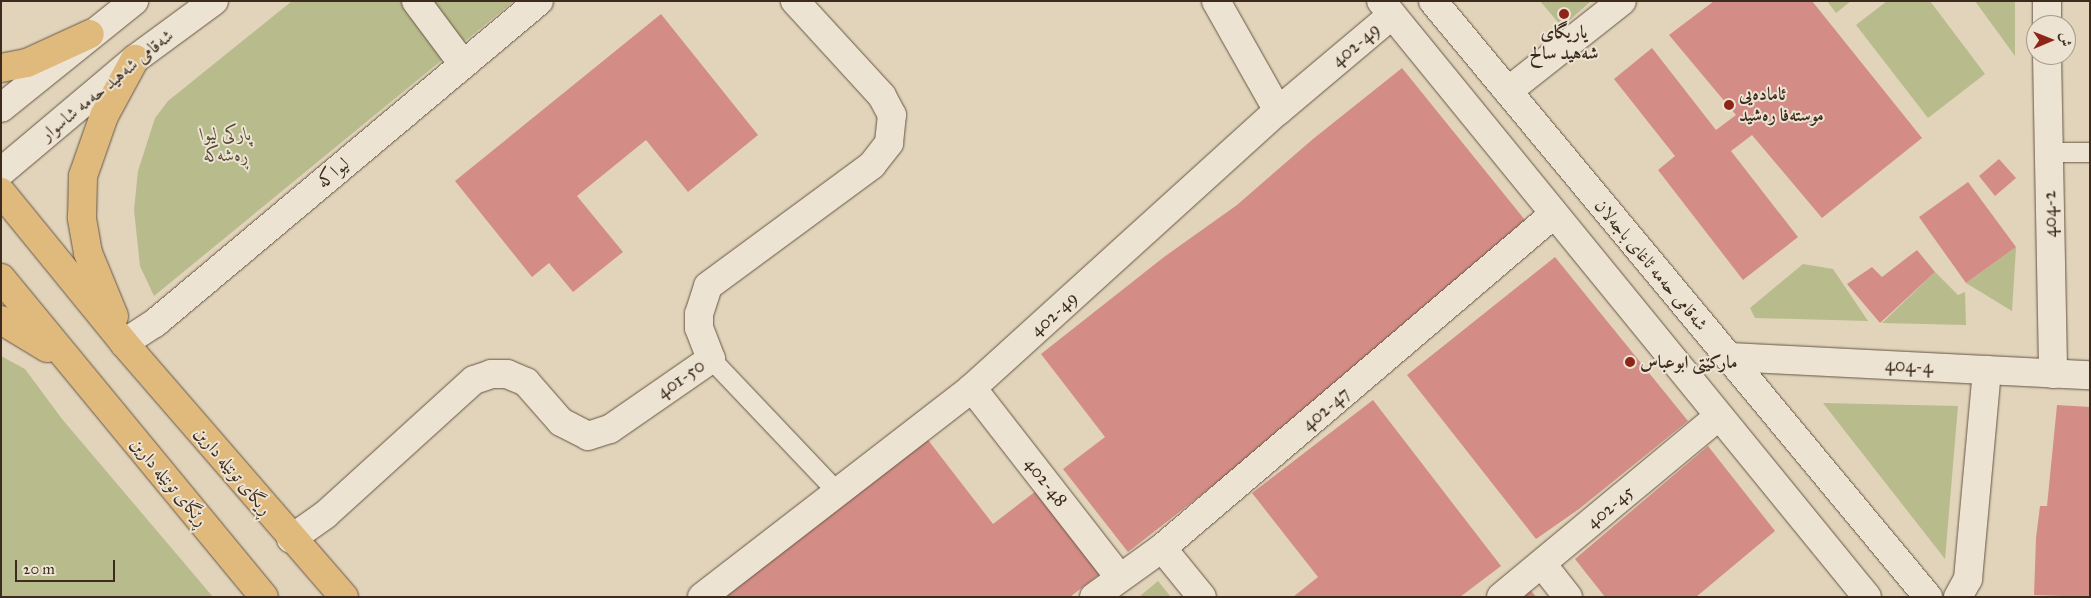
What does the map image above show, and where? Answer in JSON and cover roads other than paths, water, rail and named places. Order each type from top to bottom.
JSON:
[{"type":"main road","points":[[1,68],[28,63],[90,34]]},
{"type":"main road","points":[[124,343],[88,253],[82,218],[83,176],[104,116],[135,59]]},
{"type":"main road","name":"ڕیگای تونێلە دارین","points":[[1,192],[124,343],[291,539],[344,597]]},
{"type":"main road","points":[[1,278],[74,368]]},
{"type":"main road","points":[[1,320],[28,334],[74,368]]},
{"type":"main road","name":"ڕێگای تونێلە دارین","points":[[74,368],[264,597]]},
{"type":"street","points":[[1,108],[90,34],[134,1]]},
{"type":"street","name":"شەقامی شەهید حەمە شاسوار","points":[[1,172],[135,59],[214,1]]},
{"type":"street","points":[[416,1],[463,64]]},
{"type":"street","name":"لیواکە","points":[[124,343],[155,324],[539,1]]},
{"type":"street","name":"401-50","points":[[291,539],[325,515],[474,380],[491,374],[507,374],[526,382],[561,422],[588,436],[610,429],[710,359],[699,328],[699,314],[708,286],[872,165],[889,143],[892,116],[882,96],[795,1]]},
{"type":"street","points":[[1216,1],[1278,112]]},
{"type":"street","name":"شەقامی حەمە ئاغای باجەلان","points":[[1433,1],[1928,597]]},
{"type":"street","points":[[1508,92],[1622,1]]},
{"type":"street","points":[[2047,1],[2047,15]]},
{"type":"street","points":[[1386,8],[1554,214],[1576,238],[1867,597]]},
{"type":"street","name":"402-49","points":[[702,597],[972,388],[1278,112],[1386,8]]},
{"type":"street","name":"404-2","points":[[2048,65],[2053,374]]},
{"type":"street","name":"402-47","points":[[1094,597],[1119,576],[1162,548],[1554,214]]},
{"type":"street","name":"404-4","points":[[1729,357],[2090,376]]},
{"type":"street","points":[[1958,597],[1968,579],[1987,370]]},
{"type":"street","name":"402-48","points":[[972,388],[1119,576]]},
{"type":"street","name":"402-45","points":[[1501,597],[1719,416]]},
{"type":"street","points":[[1162,548],[1202,597]]},
{"type":"street","points":[[1542,564],[1568,597]]},
{"type":"lane","points":[[2048,152],[2090,152]]},
{"type":"lane","points":[[710,359],[838,492]]},
{"type":"place","name":"یاریگای شەهید سالح","points":[[1564,14]]},
{"type":"place","name":"ئامادەیی موستەفا رەشید","points":[[1729,105]]},
{"type":"place","name":"مارکێتی ابوعباس","points":[[1630,362]]},
{"type":"park label","name":"پارکی لیوا ڕەشەکە","points":[[226,145]]}]
